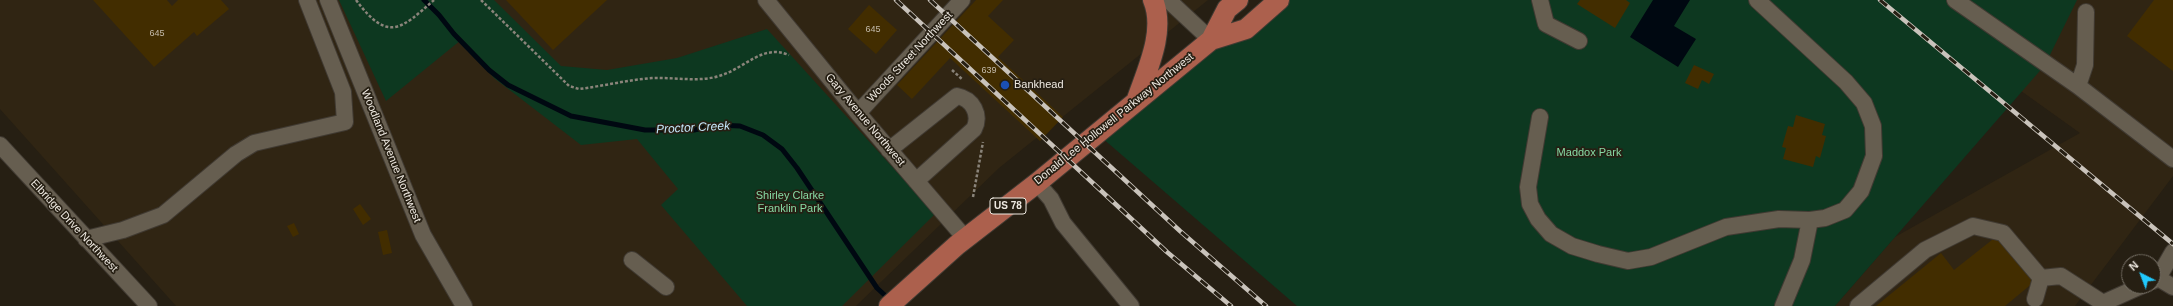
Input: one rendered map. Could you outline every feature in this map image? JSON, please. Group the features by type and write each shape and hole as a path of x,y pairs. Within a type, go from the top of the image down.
{"main road":[{"path":"1137,100 1153,49 1157,25 1153,0"},
{"name":"Donald Lee Hollowell Parkway Northwest","path":"1211,40 1226,9 1238,0"},
{"name":"Donald Lee Hollowell Parkway Northwest","path":"889,306 965,238 1037,183 1211,40 1246,29 1279,0"}],"street":[{"path":"86,239 123,230 163,215 236,154 254,143 345,122 343,92 307,0"},
{"name":"Woodland Avenue Northwest","path":"328,0 423,235 464,306"},
{"name":"Gary Avenue Northwest","path":"766,0 858,113 965,238"},
{"name":"Woods Street Northwest","path":"858,113 962,0"},
{"path":"1168,0 1211,40"},
{"path":"1540,0 1546,24 1579,41"},
{"path":"1540,117 1528,187 1530,204 1538,219 1551,234 1572,246 1628,261 1651,257 1726,227 1779,219 1810,220 1825,218 1846,210 1861,191 1874,156 1873,126 1864,103 1846,82 1757,0"},
{"path":"1955,0 2078,86 2173,159"},
{"path":"2078,86 2085,65 2086,12"},
{"path":"889,150 957,96 964,97 973,106 977,114 977,122 974,129 916,181"},
{"name":"Elbridge Drive Northwest","path":"0,145 149,306"},
{"path":"1037,183 1050,199 1063,223 1131,306"},
{"path":"1783,306 1802,260 1810,220"},
{"path":"1858,306 1925,250 1973,226 2003,233 2041,278"},
{"path":"2161,272 2173,252"},
{"path":"632,260 666,287"},
{"path":"2041,278 2060,276 2103,303 2123,294"},
{"path":"2035,300 2041,278"},
{"path":"2161,282 2173,287"}],"path":[{"path":"356,0 375,20 387,27 399,27 409,21 434,0"},
{"path":"481,0 569,86 579,89 652,78 706,79 734,70 763,53 772,51 795,57"}],"shaded area":[{"path":"0,0 1208,0 999,168 856,306 176,306 0,109"},
{"path":"1653,0 1690,0 1674,26 1696,39 1678,67 1630,37"},
{"path":"2042,0 2173,0 2173,176 2075,306 1835,306 1895,237 2080,133 2003,78"}],"green space":[{"name":"Shirley Clarke Franklin Park","path":"339,0 494,0 561,66 607,70 677,58 767,29 935,214 842,306 747,306 661,205 678,189 637,139 581,145 494,78 461,40 386,101"},
{"name":"Maddox Park","path":"1266,0 2077,0 2045,65 1835,306 1297,306 1101,137"}],"building":[{"path":"93,0 167,0 172,6 178,0 221,0 229,9 197,36 194,32 154,67"},
{"path":"506,0 607,0 553,50"},
{"path":"976,0 1003,0 988,16 1014,40 998,57 1063,117 1040,141 950,58 912,99 897,85"},
{"path":"1580,0 1626,0 1630,3 1615,28 1577,4"},
{"path":"2154,0 2173,0 2173,71 2127,36"},
{"path":"869,5 897,30 876,54 848,29"},
{"path":"1694,65 1714,74 1709,84 1702,80 1698,89 1685,83"},
{"path":"1796,115 1825,124 1822,135 1826,136 1820,158 1816,156 1813,167 1783,159 1786,148 1782,147 1788,126 1793,127"},
{"path":"360,204 371,219 363,225 353,209"},
{"path":"294,223 299,234 293,237 287,226"},
{"path":"387,230 392,253 383,255 378,232"},
{"path":"1997,236 2034,282 2005,306 1876,306 1941,253 1954,270"}],"waterway":[{"name":"Proctor Creek","path":"424,0 489,70 508,85 571,116 645,130 694,130 717,125 740,126 763,135 782,149 797,168 877,288 890,300"}],"railway":[{"path":"896,0 1167,252 1231,306"},
{"path":"930,0 1180,231 1266,306"},
{"path":"1880,0 2173,244"}],"place":[{"name":"Bankhead","path":"1005,85"}]}
